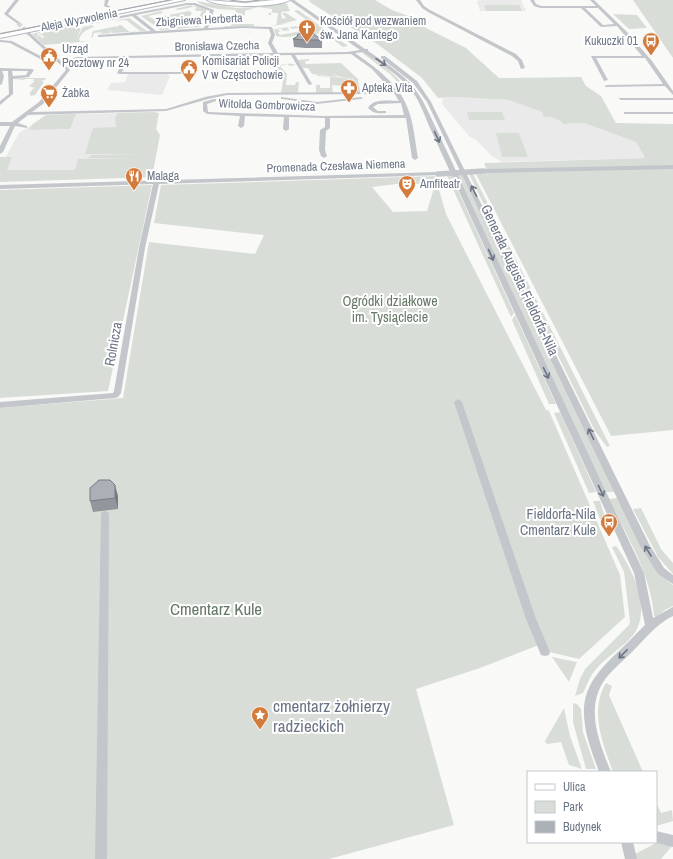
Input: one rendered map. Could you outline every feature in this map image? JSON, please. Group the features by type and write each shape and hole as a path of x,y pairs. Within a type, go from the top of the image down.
{"main road":[{"name":"Aleja Wyzwolenia","path":"0,30 154,0"},
{"name":"Aleja Wyzwolenia","path":"0,36 182,0"},
{"path":"210,0 228,4 245,5 287,0"},
{"path":"110,8 117,13"}],"street":[{"path":"16,0 6,14 18,23"},
{"name":"Aleja Wyzwolenia","path":"107,0 104,5 110,8"},
{"name":"Generała Augusta Fieldorfa-Nila","path":"291,0 366,48 407,83 408,103 433,128 639,574 650,626"},
{"path":"300,0 348,32"},
{"path":"418,0 423,7 429,11 514,55 520,61 523,68"},
{"path":"532,0 535,6 540,7 599,7"},
{"path":"592,0 618,25 673,94"},
{"path":"80,20 84,23 90,23 194,4 212,10 206,29"},
{"path":"582,7 602,26 618,25"},
{"path":"133,15 156,33"},
{"name":"Zbigniewa Herberta","path":"99,36 243,27 271,28 273,35 270,43 276,54"},
{"path":"0,152 13,124 42,103 68,70 28,34"},
{"path":"0,42 11,42 46,60"},
{"name":"Bronisława Czecha","path":"64,62 77,58 351,52 366,48 374,50"},
{"name":"Generała Augusta Fieldorfa-Nila","path":"374,50 415,82 429,102 645,546 662,571 673,580"},
{"path":"351,52 376,71 396,93 408,103"},
{"path":"292,54 310,84"},
{"path":"606,80 593,56 645,57"},
{"path":"127,58 119,73 179,73"},
{"path":"11,88 0,85 2,76 0,70 32,70 27,76 12,78"},
{"path":"0,104 11,94 12,78 10,70"},
{"path":"607,86 666,85"},
{"path":"27,114 161,111 227,94 396,93"},
{"name":"Witolda Gombrowicza","path":"396,93 317,103 284,98 219,99 205,103 205,111 207,113 244,115 328,117 406,116"},
{"path":"621,99 673,99"},
{"path":"378,103 408,103 401,112 380,112 374,111 370,108 378,103"},
{"path":"408,103 406,116 408,117 415,158"},
{"path":"626,113 673,113"},
{"path":"241,126 244,115"},
{"path":"286,129 287,116"},
{"path":"324,156 322,150 323,130 327,128 328,117"},
{"path":"0,124 13,124 25,127"},
{"name":"Promenada Czesława Niemena","path":"0,187 438,174 484,171 673,167"},
{"name":"Rolnicza","path":"0,405 115,395 118,391 141,255 156,182"},
{"path":"458,402 530,619 545,652"},
{"path":"101,859 105,514"},
{"path":"605,771 592,736 588,716 591,698 599,679 656,619 673,611"},
{"path":"657,837 673,841"},
{"path":"627,843 631,859"}],"shaded area":[{"path":"521,0 526,11 480,11 477,1"},
{"path":"128,74 166,74 170,76 162,95 107,90 111,83 125,82"},
{"path":"454,97 508,100 542,112 545,117 562,121 563,124 584,123 636,142 645,158 502,162 492,156 475,139 469,136 442,104 443,98"},
{"path":"154,112 157,132 153,172 0,177 0,167 19,133 47,115"}],"green space":[{"path":"309,0 375,0 392,10 411,17 426,28 466,48 499,78 581,77 586,86 601,96 616,123 673,124 673,430 611,436 476,174 488,173 484,163 645,158 636,142 584,123 563,124 561,121 550,117 544,117 542,112 508,100 454,97 438,98 422,78 376,43 311,3"},
{"path":"633,0 673,0 673,58"},
{"path":"197,1 236,8 284,3 287,4 290,11 281,12 282,19 286,18 282,13 286,13 297,20 281,24 291,23 276,25 278,13 271,13 271,15 268,15 269,13 275,12 272,12 272,9 258,7 245,11 245,15 241,16 238,24 254,24 254,26 225,27 224,26 231,26 236,10 205,6"},
{"path":"191,5 193,7 179,10 175,9"},
{"path":"192,5 207,9 200,27 161,30 141,16 161,11 163,13 148,16 161,25 158,26 163,29 173,26 158,17 189,11 192,13 184,26 194,27 202,11 196,11 193,7 195,9 197,8"},
{"path":"484,5 519,5 522,11 486,11"},
{"path":"298,10 348,46 343,47 324,33 287,37 276,36 274,29 290,27 287,28 290,30 283,31 282,29 277,29 281,31 278,32 280,35 307,30 306,28 315,26 310,22 300,22 307,20 294,11"},
{"path":"613,14 637,15 647,28 629,29"},
{"path":"129,18 147,31 137,32 140,31 126,20 113,21"},
{"path":"82,23 78,27 81,29 76,40 83,27 92,25 94,27 85,31 79,39 80,41 91,41 44,45 32,34 40,32 43,37 39,33 37,34 39,39 38,34 44,38 41,32 43,31"},
{"path":"119,25 130,32 112,33 110,31 109,32 111,33 94,33 93,37 91,38 93,31 118,26 117,28"},
{"path":"296,26 299,28 292,29 290,27"},
{"path":"361,52 366,53 391,72 410,91 406,91 390,74"},
{"path":"309,59 309,61 305,61 306,64 341,63 358,79 360,91 368,91 368,88 372,87 372,93 354,93 353,79 340,77 332,73 338,77 312,74 308,68 303,68 298,60"},
{"path":"288,64 294,64 296,65 289,66"},
{"path":"288,64 280,66 287,74 286,85 295,85 296,82 299,82 298,93 281,93 284,74 274,67"},
{"path":"317,75 352,79 353,87 332,85 333,93 316,93 316,85 320,85 320,88 330,88 330,77"},
{"path":"24,78 46,79 41,81 44,82 35,95 30,96 31,94 29,94 35,88 29,86 35,81 33,81 34,79 14,79"},
{"path":"467,112 502,112 505,120 469,120"},
{"path":"118,113 159,113 156,129 160,135 153,172 156,177 0,182 0,157 12,157 7,170 75,170 78,159 133,158 88,158 91,155 147,154 85,154 93,128 116,127 115,118"},
{"path":"76,114 70,129 62,129 63,126 61,129 29,130 33,124 46,115"},
{"path":"496,133 519,133 528,157 502,157"},
{"path":"469,174 473,174 610,446 607,447 595,431"},
{"path":"451,175 514,313 511,317 447,176"},
{"path":"458,175 462,175 615,492 606,492"},
{"name":"Cmentarz Kule","path":"435,176 446,214 546,410 549,411 620,575 625,617 579,659 549,652 544,643 480,668 416,689 454,825 329,859 0,859 0,408 123,398 149,242 255,254 264,235 154,223 161,185","holes":["404,183 435,185 427,211 393,212 372,187"]},
{"path":"152,185 108,391 0,398 0,190"},
{"path":"515,315 556,404 549,404 512,320"},
{"path":"560,412 596,492 589,493 554,413"},
{"path":"618,498 640,545 654,567 673,585 673,606 656,617 654,616 652,601 643,571 609,499"},
{"path":"593,501 600,501 607,524 602,524"},
{"path":"641,508 661,549 673,563 673,574 658,557 633,509"},
{"path":"616,546 628,565 638,588 641,613 639,624 630,639 596,669 583,693 575,696 580,679 585,669 629,625 630,622 624,572 612,547"},
{"path":"552,657 577,662 569,682"},
{"path":"606,683 612,686 609,695 643,771 613,771 599,728 598,716 601,694"},
{"path":"573,703 577,704 581,709 583,732 596,769 586,769 573,722"},
{"path":"564,708 570,736 582,769 569,765 561,742 547,744 545,741"},
{"path":"657,804 661,813 672,810 673,821 657,826"},
{"path":"657,843 673,845 661,859 637,859 635,854"}],"building":[{"path":"306,30 310,31 322,40 293,39"},
{"path":"99,480 110,480 115,485 115,498 90,501 90,488"}],"tunnel":[{"path":"18,23 29,34"}],"tram line":[{"path":"0,34 170,0"},
{"path":"230,0 245,2 260,0"}],"place":[{"name":"Kościół pod wezwaniem św. Jana Kantego","path":"307,43"},
{"name":"Kukuczki 01","path":"651,56"},
{"name":"Urząd Pocztowy nr 24","path":"49,71"},
{"name":"Komisariat Policji V w Częstochowie","path":"189,83"},
{"name":"Apteka Vita","path":"349,103"},
{"name":"Żabka","path":"49,108"},
{"name":"Malaga","path":"134,191"},
{"name":"Amfiteatr","path":"407,199"},
{"name":"Fieldorfa-Nila Cmentarz Kule","path":"609,537"},
{"name":"cmentarz żołnierzy radzieckich","path":"260,730"}],"park label":[{"name":"Ogródki działkowe im. Tysiąclecie","path":"390,310"}]}
